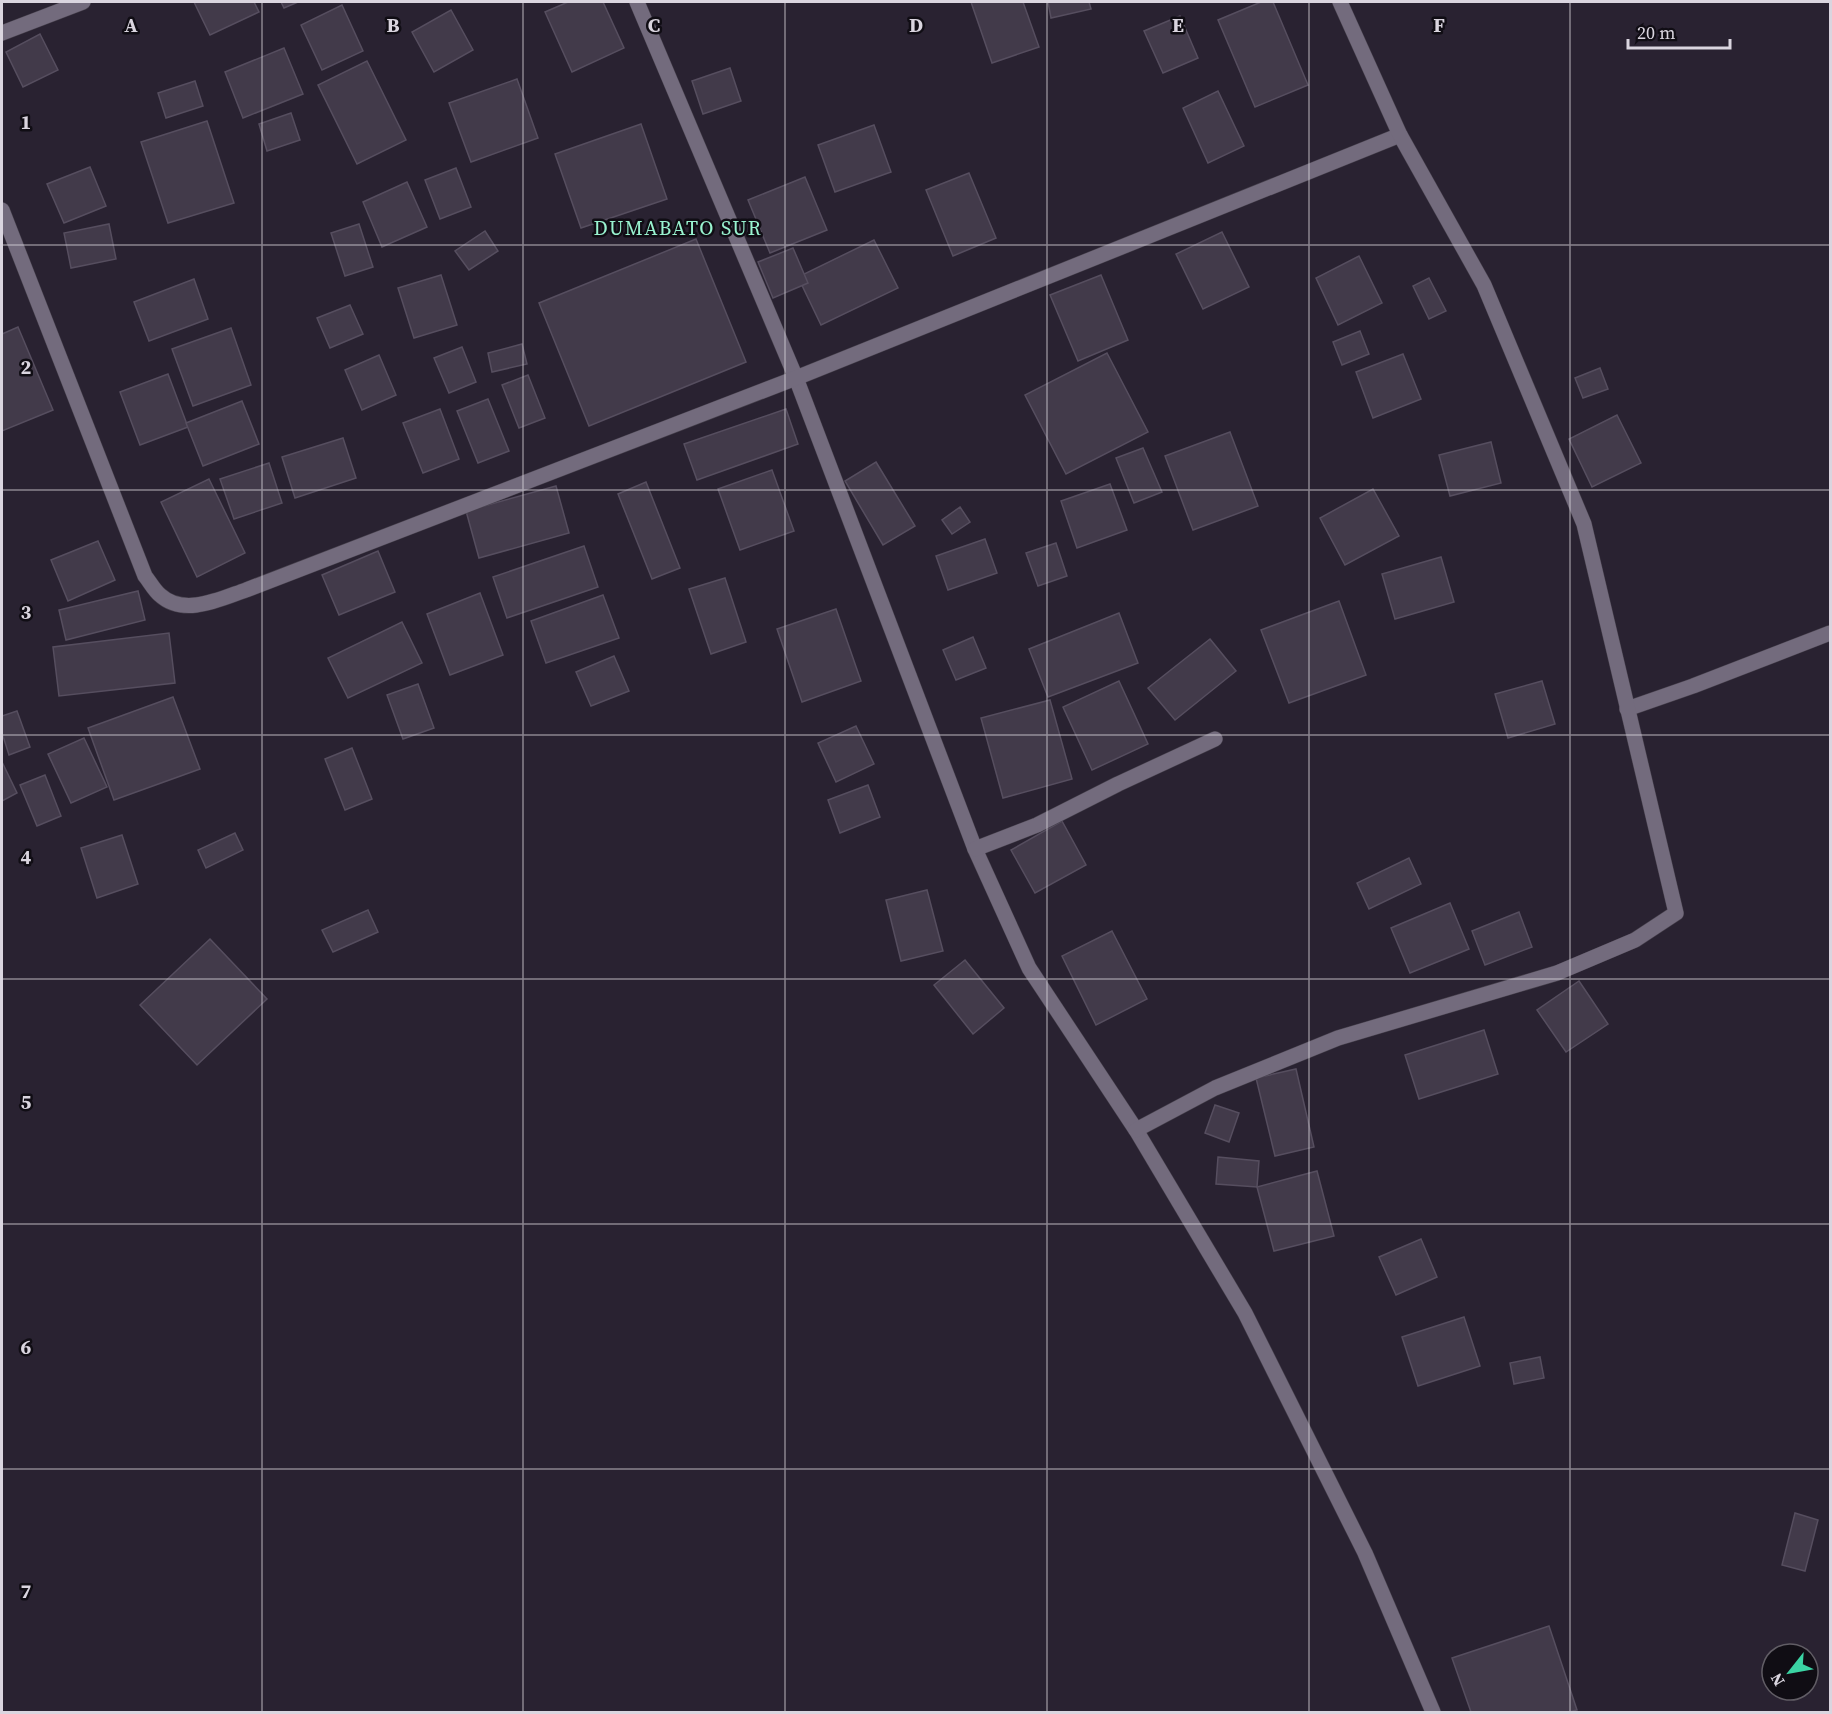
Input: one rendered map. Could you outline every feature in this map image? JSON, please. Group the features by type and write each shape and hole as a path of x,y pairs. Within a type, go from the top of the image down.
{"street":[{"path":"2,33 83,2"},
{"path":"637,2 796,378 975,849 1029,968 1136,1130 1245,1313 1365,1553 1433,1713"},
{"path":"1136,1130 1215,1088 1338,1038 1557,973 1635,940 1676,913 1584,524 1484,285 1400,135 1340,2"},
{"path":"2,210 145,576 161,596 180,605 202,605 796,378 1400,135"},
{"path":"1627,709 1694,686 1830,633"},
{"path":"975,849 1037,825 1215,739"}],"building":[{"path":"194,2 254,2 259,12 210,35"},
{"path":"281,2 298,2 284,8"},
{"path":"568,2 603,2 624,48 572,72 545,12"},
{"path":"971,2 1023,2 1039,47 992,63"},
{"path":"1048,2 1089,2 1091,9 1051,18"},
{"path":"1261,2 1273,2 1308,85 1255,107 1218,20"},
{"path":"342,5 363,51 322,70 301,25"},
{"path":"451,10 473,50 434,72 412,32"},
{"path":"1180,16 1198,58 1163,73 1144,31"},
{"path":"40,34 58,70 23,87 6,52"},
{"path":"284,48 303,94 243,118 225,72"},
{"path":"367,61 406,140 357,164 318,85"},
{"path":"730,68 741,101 703,114 692,81"},
{"path":"517,79 538,138 471,162 449,103"},
{"path":"195,81 203,106 166,118 158,93"},
{"path":"1218,91 1244,146 1208,163 1183,108"},
{"path":"291,113 300,140 267,151 259,124"},
{"path":"207,121 234,203 168,223 141,142"},
{"path":"641,124 667,199 581,228 555,154"},
{"path":"874,125 891,172 835,192 818,145"},
{"path":"90,167 106,206 64,223 47,184"},
{"path":"456,168 471,207 440,219 425,180"},
{"path":"969,173 996,238 953,256 926,190"},
{"path":"805,177 827,230 770,253 748,200"},
{"path":"407,182 427,227 382,247 363,202"},
{"path":"109,224 116,259 71,268 64,233"},
{"path":"359,224 373,267 345,276 331,233"},
{"path":"485,231 498,251 469,270 455,251"},
{"path":"1222,232 1249,287 1203,309 1176,254"},
{"path":"696,239 746,362 589,426 539,303"},
{"path":"874,240 898,288 821,325 798,277"},
{"path":"793,248 808,283 773,298 758,262"},
{"path":"1359,256 1382,303 1338,325 1316,278"},
{"path":"441,275 457,325 414,338 398,288"},
{"path":"1101,275 1128,340 1078,361 1050,295"},
{"path":"1429,278 1446,311 1429,319 1413,286"},
{"path":"194,279 208,319 149,341 134,302"},
{"path":"350,305 363,334 330,348 317,318"},
{"path":"18,327 53,410 2,431 2,334"},
{"path":"231,328 251,385 193,406 172,349"},
{"path":"1360,331 1369,354 1342,365 1333,342"},
{"path":"522,344 527,364 492,372 488,353"},
{"path":"462,347 476,382 449,393 434,358"},
{"path":"1107,353 1148,432 1066,474 1025,395"},
{"path":"1403,354 1421,399 1373,418 1356,372"},
{"path":"379,355 396,395 362,410 345,370"},
{"path":"1600,368 1608,389 1583,398 1575,378"},
{"path":"168,374 188,427 140,445 120,392"},
{"path":"528,375 545,418 519,428 502,385"},
{"path":"488,399 509,451 478,463 457,411"},
{"path":"242,401 259,444 203,466 186,423"},
{"path":"440,409 459,459 423,473 403,423"},
{"path":"786,409 798,444 697,480 684,444"},
{"path":"1617,415 1641,463 1592,487 1569,439"},
{"path":"1230,432 1258,506 1193,530 1165,456"},
{"path":"343,438 356,478 295,498 282,457"},
{"path":"1491,442 1501,483 1450,496 1439,455"},
{"path":"1143,448 1162,492 1134,503 1116,458"},
{"path":"876,462 915,526 883,545 845,481"},
{"path":"269,463 282,503 234,519 220,479"},
{"path":"772,470 794,531 740,550 718,489"},
{"path":"209,479 245,553 197,577 161,502"},
{"path":"646,482 680,568 652,579 618,494"},
{"path":"1110,484 1127,530 1077,548 1061,501"},
{"path":"556,486 569,533 479,558 466,511"},
{"path":"1373,489 1399,536 1345,565 1320,518"},
{"path":"960,507 970,522 952,534 942,520"},
{"path":"985,539 997,573 948,590 936,556"},
{"path":"98,541 115,580 68,601 51,560"},
{"path":"1056,543 1067,576 1038,586 1026,553"},
{"path":"584,546 598,587 507,618 493,577"},
{"path":"378,551 395,592 339,615 322,575"},
{"path":"1441,557 1454,602 1395,619 1382,574"},
{"path":"725,578 746,642 711,654 689,589"},
{"path":"138,591 145,620 66,640 59,610"},
{"path":"480,593 503,655 450,675 427,614"},
{"path":"603,595 619,638 546,663 531,621"},
{"path":"1339,601 1366,675 1289,703 1261,630"},
{"path":"836,609 861,681 802,702 777,629"},
{"path":"1119,613 1138,663 1048,697 1029,649"},
{"path":"402,622 422,663 348,698 328,658"},
{"path":"169,633 175,683 59,696 53,647"},
{"path":"973,637 986,668 956,680 943,650"},
{"path":"1210,639 1236,671 1175,720 1148,688"},
{"path":"614,656 629,691 591,706 576,672"},
{"path":"1119,681 1148,744 1092,770 1063,707"},
{"path":"1542,681 1555,724 1508,738 1495,694"},
{"path":"418,684 434,728 403,739 387,695"},
{"path":"173,697 200,769 114,800 88,728"},
{"path":"1050,700 1072,779 1003,798 981,718"},
{"path":"17,711 30,747 9,755 2,733 2,716"},
{"path":"856,726 874,764 836,782 818,743"},
{"path":"84,738 107,787 71,803 48,754"},
{"path":"352,748 372,799 345,810 325,759"},
{"path":"2,762 17,793 2,801"},
{"path":"45,775 61,816 37,826 20,785"},
{"path":"868,785 880,817 840,833 828,800"},
{"path":"1062,821 1086,865 1035,893 1011,850"},
{"path":"235,833 243,850 206,868 198,850"},
{"path":"122,835 138,884 97,898 81,848"},
{"path":"1409,858 1421,884 1369,909 1357,883"},
{"path":"927,890 943,951 901,961 886,900"},
{"path":"1450,903 1469,949 1410,973 1391,928"},
{"path":"368,910 378,932 333,952 322,930"},
{"path":"1519,912 1532,947 1485,965 1472,931"},
{"path":"1112,931 1147,999 1096,1025 1062,956"},
{"path":"210,939 267,999 197,1065 140,1005"},
{"path":"965,960 1004,1008 973,1034 934,985"},
{"path":"1579,981 1608,1024 1566,1052 1537,1010"},
{"path":"1484,1030 1498,1074 1419,1099 1405,1055"},
{"path":"1296,1069 1314,1147 1275,1156 1256,1078"},
{"path":"1215,1105 1239,1113 1229,1142 1205,1133"},
{"path":"1218,1157 1259,1161 1257,1187 1216,1184"},
{"path":"1317,1171 1334,1236 1274,1251 1257,1187"},
{"path":"1421,1239 1437,1277 1396,1295 1379,1257"},
{"path":"1464,1317 1480,1366 1418,1386 1402,1337"},
{"path":"1540,1357 1544,1378 1514,1384 1510,1363"},
{"path":"1795,1513 1818,1520 1805,1571 1782,1565"},
{"path":"1549,1626 1577,1710 1568,1712 1471,1712 1452,1658"}],"district":[{"name":"DUMABATO SUR","path":"678,228"}]}
